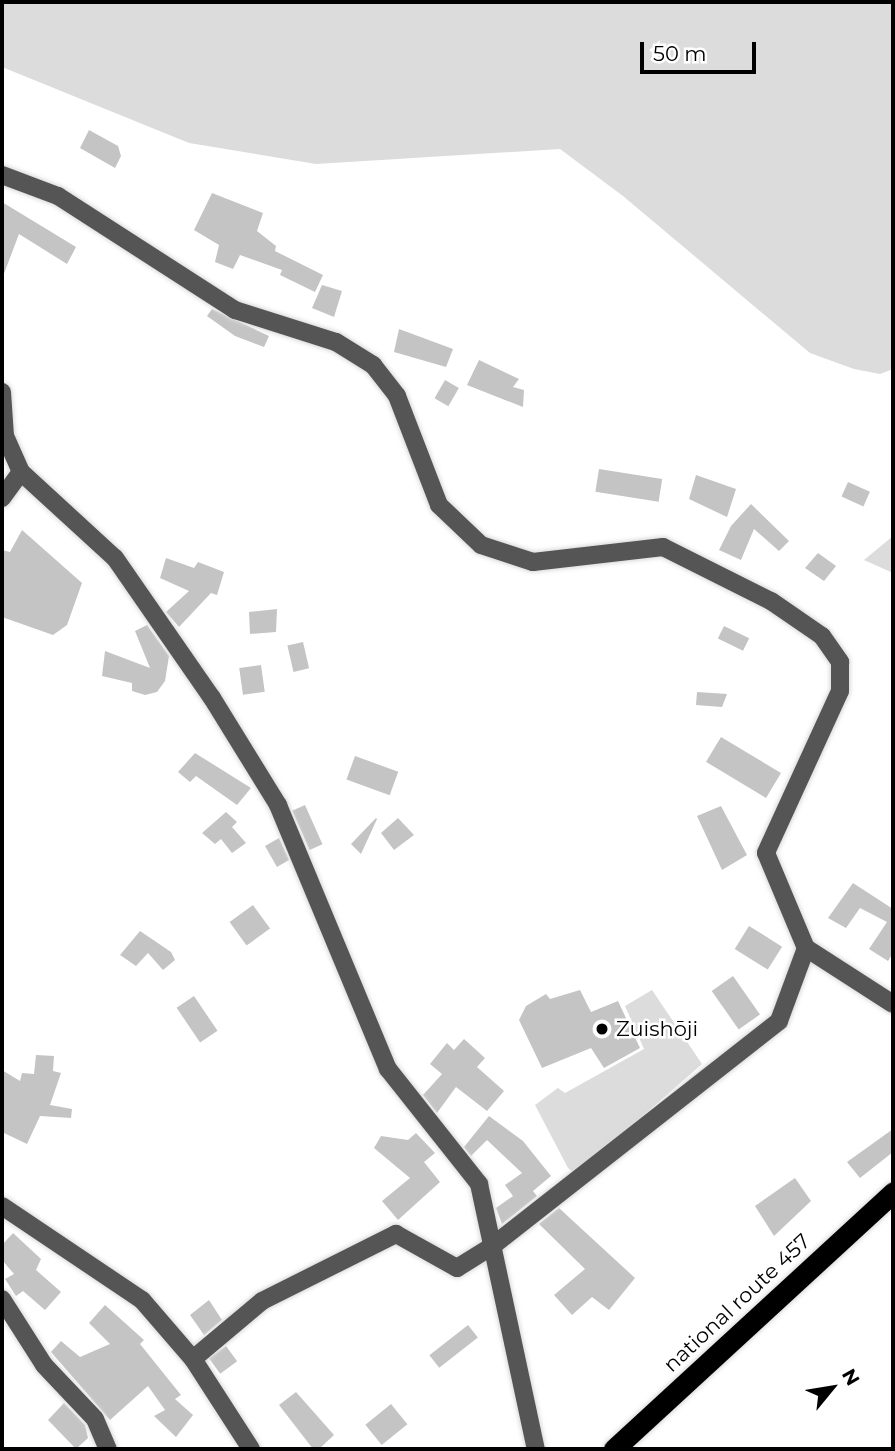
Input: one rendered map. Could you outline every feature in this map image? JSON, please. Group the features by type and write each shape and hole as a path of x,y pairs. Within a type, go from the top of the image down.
{"highway":[{"name":"national route 457","path":"614,1449 893,1192"}],"street":[{"path":"2,175 58,196 236,310 336,342 373,365 397,396 439,505 481,545 533,562 663,547 771,601 822,636 840,662 840,691 766,853 806,948 893,1004"},
{"path":"2,392 5,436 21,472 115,558 212,698 278,805 388,1069 479,1184 536,1449"},
{"path":"2,498 21,472"},
{"path":"192,1359 262,1301 396,1234 457,1268 491,1247 779,1021 806,948"},
{"path":"2,1206 142,1300 192,1359 251,1449"},
{"path":"2,1299 44,1365 95,1419 108,1449"}],"shaded area":[{"path":"2,2 893,2 893,369 880,374 854,369 810,353 623,196 560,149 316,164 189,143 2,67"},
{"path":"893,536 893,573 864,560"},
{"path":"652,990 702,1064 576,1174 568,1168 535,1105 558,1088 565,1093 644,1049 625,1006"}],"building":[{"path":"89,130 118,146 121,156 115,168 80,148"},
{"path":"212,193 263,213 257,231 276,246 275,251 323,275 315,292 280,275 282,270 240,255 233,269 215,262 219,245 194,230"},
{"path":"2,202 76,247 67,264 19,234 2,279"},
{"path":"322,285 342,291 334,317 312,308"},
{"path":"212,309 269,336 264,347 235,336 207,316"},
{"path":"399,329 453,349 446,367 394,352"},
{"path":"479,360 519,379 513,387 524,390 523,407 467,385"},
{"path":"445,380 459,388 448,406 434,398"},
{"path":"599,469 662,479 659,502 595,492"},
{"path":"696,475 736,489 727,517 689,499"},
{"path":"848,482 870,492 863,506 841,497"},
{"path":"751,504 789,541 779,551 754,529 741,560 719,550 731,526"},
{"path":"22,530 82,583 67,625 53,635 2,617 2,550 10,552"},
{"path":"818,553 836,566 824,581 805,568"},
{"path":"166,558 194,568 198,562 224,572 217,595 211,593 179,627 166,612 189,591 160,578"},
{"path":"277,609 276,632 250,634 249,612"},
{"path":"147,625 169,656 165,681 157,692 145,695 132,691 132,683 102,676 105,651 150,668 135,631"},
{"path":"724,626 749,638 743,651 718,639"},
{"path":"303,642 309,668 293,672 287,646"},
{"path":"261,665 265,692 243,695 239,668"},
{"path":"697,692 727,694 722,707 696,705"},
{"path":"721,737 781,773 766,798 706,762"},
{"path":"195,753 251,788 237,805 196,776 190,782 178,772"},
{"path":"355,756 398,772 390,795 346,779"},
{"path":"305,805 322,844 310,850 292,811"},
{"path":"721,806 747,855 722,870 697,816"},
{"path":"226,812 237,822 232,827 246,843 232,853 221,839 215,844 202,833"},
{"path":"398,818 414,835 394,850 381,833"},
{"path":"377,819 361,854 351,844"},
{"path":"279,838 289,860 277,867 265,846"},
{"path":"853,883 893,909 893,953 888,961 869,949 887,922 860,908 846,928 828,918"},
{"path":"253,905 270,928 247,946 230,922"},
{"path":"749,926 782,947 768,970 735,949"},
{"path":"140,931 171,952 175,960 163,970 148,953 136,966 120,955"},
{"path":"733,976 760,1015 739,1029 712,991"},
{"path":"580,990 591,1012 618,1001 640,1048 604,1068 591,1048 542,1068 519,1020 526,1006 546,994 550,999"},
{"path":"194,996 217,1031 200,1043 177,1008"},
{"path":"464,1039 485,1058 477,1067 504,1091 487,1111 456,1087 437,1113 423,1095 442,1074 430,1064 447,1043 454,1050"},
{"path":"36,1055 54,1056 53,1071 61,1073 50,1105 72,1109 71,1118 40,1116 27,1144 2,1132 2,1070 20,1081 22,1073 34,1074"},
{"path":"489,1116 523,1141 551,1176 533,1191 537,1196 502,1224 496,1208 513,1196 505,1185 522,1173 487,1140 471,1156 464,1147"},
{"path":"893,1129 893,1152 860,1178 847,1162"},
{"path":"416,1133 435,1153 424,1162 440,1182 398,1220 382,1201 410,1178 374,1148 381,1136 408,1140"},
{"path":"795,1178 811,1201 774,1236 755,1206"},
{"path":"559,1208 635,1278 609,1310 592,1297 572,1315 554,1295 585,1269 539,1224"},
{"path":"13,1233 41,1259 36,1270 61,1292 45,1310 23,1291 16,1296 5,1279 14,1274 2,1260 2,1245"},
{"path":"209,1300 222,1320 204,1335 190,1315"},
{"path":"105,1305 144,1340 140,1344 181,1395 175,1399 193,1415 176,1437 154,1416 165,1410 148,1386 110,1420 51,1352 61,1341 80,1357 110,1344 89,1323"},
{"path":"468,1325 478,1338 439,1368 429,1355"},
{"path":"226,1346 237,1361 220,1374 209,1358"},
{"path":"296,1392 334,1435 319,1449 313,1449 279,1405"},
{"path":"64,1403 85,1425 88,1438 76,1449 48,1420"},
{"path":"391,1404 407,1424 382,1445 365,1425"}],"place":[{"name":"Zuishōji","path":"602,1029"}]}
